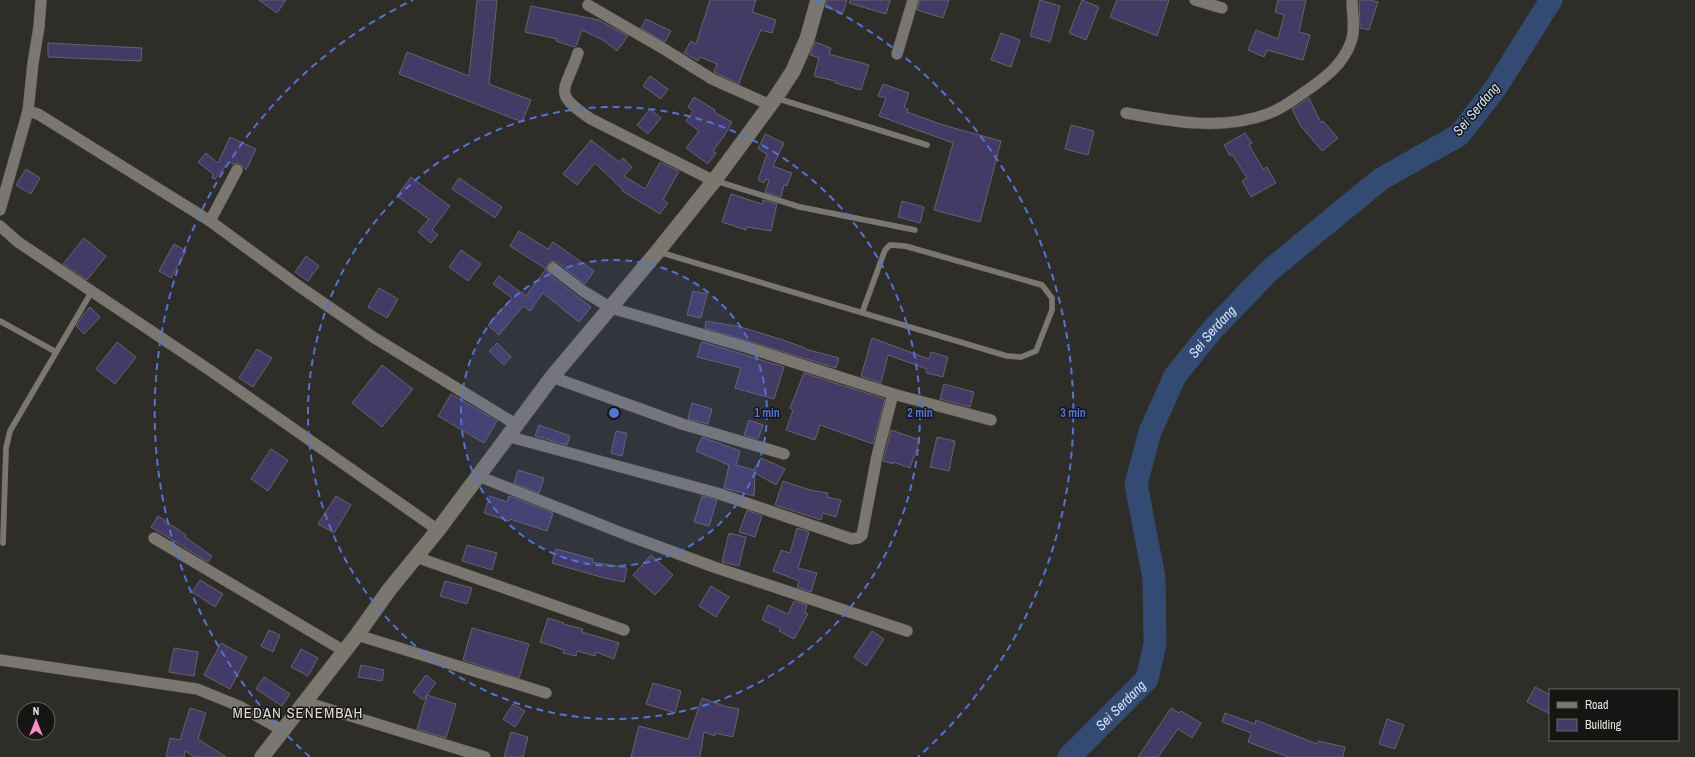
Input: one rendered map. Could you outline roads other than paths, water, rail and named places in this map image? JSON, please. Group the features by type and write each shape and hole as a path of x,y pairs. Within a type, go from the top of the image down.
{"main road":[{"path":"262,757 284,731 357,635 389,590 438,530 552,377 658,251 714,181 773,101 793,71 807,39 818,0"}],"street":[{"path":"0,210 28,111 41,0"},
{"path":"897,54 913,0"},
{"path":"1195,0 1222,8"},
{"path":"1126,113 1192,123 1229,123 1247,120 1271,113 1286,105 1329,75 1339,65 1351,42 1353,33 1352,0"},
{"path":"588,5 712,79 773,101"},
{"path":"578,54 574,66 566,80 565,89 565,96 574,108 609,129 714,181"},
{"path":"28,111 38,114 210,221 300,287 512,430 717,493 852,539 858,538 862,535 877,456 893,394"},
{"path":"210,221 237,170"},
{"path":"0,226 18,242 211,371 438,530"},
{"path":"553,268 583,291 611,308 746,347 893,394 991,420"},
{"path":"552,377 682,424 784,454"},
{"path":"478,476 627,535 707,564 907,631"},
{"path":"154,538 344,651"},
{"path":"416,557 624,630"},
{"path":"357,635 546,693"},
{"path":"0,660 197,689 239,706 284,731"},
{"path":"306,702 485,757"}],"lane":[{"path":"773,101 927,145"},
{"path":"714,181 800,207 914,230"},
{"path":"658,251 862,313 1007,356 1021,357 1036,352 1052,310 1052,298 1042,286 905,246 890,246 885,250 862,313"},
{"path":"3,543 6,448 10,431 92,291"},
{"path":"0,321 56,352"}],"waterway":[{"name":"Sei Serdang","path":"1069,757 1147,679 1155,644 1154,578 1136,484 1150,432 1175,376 1212,330 1270,270 1381,179 1459,135 1495,89 1551,0"}],"district":[{"name":"MEDAN SENEMBAH","path":"298,712"}]}
